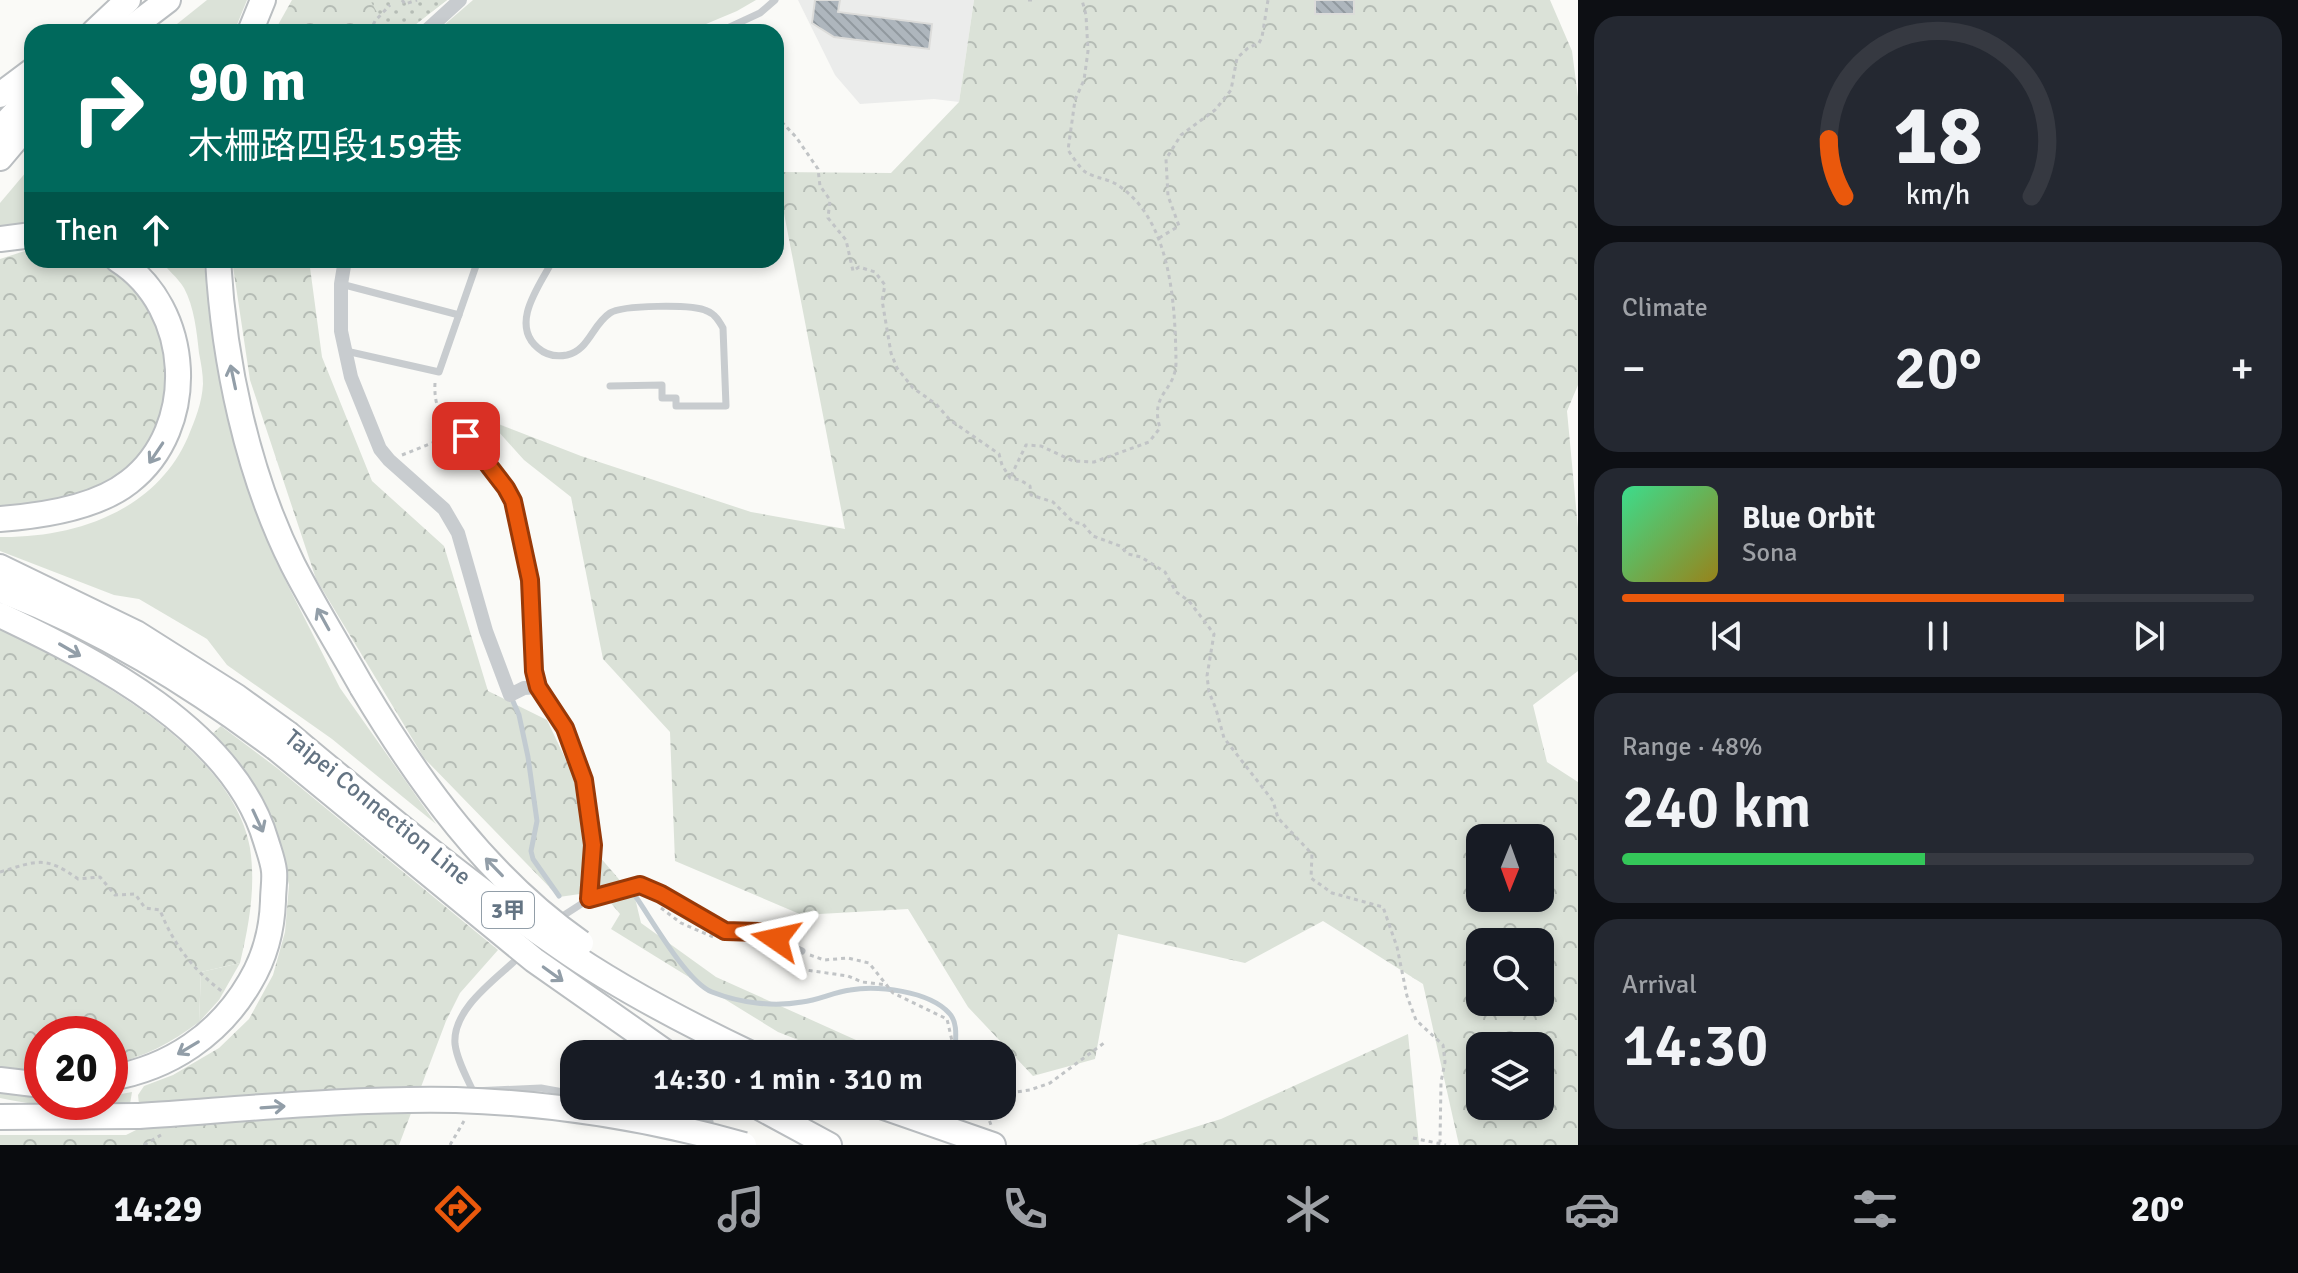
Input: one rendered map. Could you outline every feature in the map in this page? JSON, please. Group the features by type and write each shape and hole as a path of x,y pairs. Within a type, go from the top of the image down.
{"highway":[{"path":"136,24 168,0"},
{"path":"253,24 263,0"},
{"path":"96,24 122,4"},
{"path":"102,24 122,4"},
{"path":"0,95 24,77"},
{"path":"0,129 24,104"},
{"path":"0,158 24,130"},
{"path":"0,239 24,236"},
{"path":"0,519 49,512 91,501 125,485 146,469 165,440 178,400 179,362 170,327 154,296 129,268"},
{"path":"216,268 226,340 250,458 292,563 392,737 467,839 514,888 565,931 626,974 737,1040"},
{"name":"Taipei Connection Line","path":"0,567 136,633 237,697 281,741 534,960 648,1040"},
{"name":"Taipei Connection Line","path":"0,590 104,636 281,741 563,949 722,1040"},
{"path":"0,615 49,638 128,685 174,717 211,751 240,785 262,827 274,870 272,920 262,962 238,1003 207,1037 165,1062 128,1073"},
{"path":"0,1080 24,1083"},
{"path":"128,1116 457,1100 557,1108 626,1119 744,1145"},
{"path":"0,1110 24,1113"},
{"path":"0,1117 24,1117"},
{"path":"783,1120 829,1145"},
{"path":"921,1120 993,1145"}],"street":[{"path":"434,24 460,0"},
{"path":"344,268 341,331 344,351 374,435 389,460 444,509 458,533 500,676 510,695 524,688 538,687 565,728 584,780 593,845 589,899"}],"lane":[{"path":"736,24 760,13 775,0"},
{"path":"344,351 439,372 475,268"},
{"path":"549,268 525,316 529,338 544,352 566,355 577,351 606,315 624,309 696,308 717,318 723,328 726,406 676,406 676,398 662,398 662,385 610,386"},
{"path":"341,284 459,315"},
{"path":"458,433 466,436 513,501 530,580 534,671 538,687"},
{"path":"560,1091 541,1088 473,1091 459,1062 455,1033 473,1001 565,912 589,899 640,885 725,931 759,932 802,951"},
{"path":"646,1120 661,1123 695,1143"},
{"path":"706,1120 710,1122"}],"path":[{"path":"402,0 405,4 417,0"},
{"path":"1010,478 1026,445 1041,446 1073,461 1094,462 1149,442 1160,428 1156,415 1160,397 1177,372 1175,311 1166,261 1158,238 1139,205 1116,184 1085,172 1068,150 1075,100 1084,80 1088,51 1082,0"},
{"path":"1158,238 1179,226 1168,196 1166,159 1181,135 1215,110 1231,90 1237,58 1259,43 1262,37 1268,0"},
{"path":"374,24 390,5"},
{"path":"784,124 818,169 820,186 830,200 828,218 846,240 853,271 859,267 875,272 885,285 882,300 891,353 897,368 913,388 936,404 950,420 999,454 1010,478 1030,486 1031,495 1053,502 1073,522 1083,524 1093,536 1120,546 1128,554 1141,557 1165,572 1176,592 1189,601 1214,634 1207,676 1224,738 1273,801 1278,818 1312,854 1311,878 1332,893 1383,907 1416,1020 1443,1045 1445,1062 1441,1082 1440,1142"},
{"path":"389,460 458,433 442,419 436,403 435,384 439,372"},
{"path":"0,872 38,860 61,866 78,879 100,877 115,895 135,894 145,908 160,910 169,934 201,976 238,1003"},
{"path":"658,905 681,923 711,937 723,937"},
{"path":"747,942 767,949 792,968 887,985"},
{"path":"802,951 824,960 848,958 869,963 893,993 947,1019 951,1040"},
{"path":"1016,1092 1050,1083 1104,1043"},
{"path":"1413,1138 1446,1145"},
{"path":"144,1145 154,1140"}],"shaded area":[{"path":"798,0 974,0 959,102 934,99 860,104 835,75"}],"green space":[{"path":"207,0 247,0 237,24 177,24"},
{"path":"292,0 447,0 416,24 278,24"},
{"path":"370,0 447,0 416,24 384,24"},
{"path":"473,0 756,0 706,24 445,24"},
{"path":"974,0 1550,0 1572,51 1578,97 1578,385 1567,411 1578,528 1578,671 1533,705 1547,762 1578,782 1578,1145 1459,1145 1423,984 1323,921 1245,963 1118,934 1095,1059 1033,1076 1016,1058 1016,1040 999,1040 968,1007 908,909 802,915 675,861 670,732 603,659 571,497 524,460 488,420 581,456 751,512 845,529 784,213 784,172 891,173 959,102"},
{"path":"24,174 24,224 0,231 0,203"},
{"path":"24,251 24,268 111,269 131,285 161,327 171,366 162,417 146,447 124,470 73,495 0,508 0,259"},
{"path":"167,268 204,268 239,459 276,562 340,688 436,824 332,739 227,665 207,639 139,599 114,595 0,551 0,537 57,532 110,515 156,484 174,463 200,405 203,384 196,328 190,303 179,281"},
{"path":"233,268 310,268 322,357 372,481 444,546 488,691 547,720 574,777 593,849 635,898 641,923 716,977 856,1040 798,1040 778,1032 611,929 620,914 601,891 559,897 424,758 316,579 250,380"},
{"path":"0,629 111,690 185,745 215,777 238,811 250,848 252,877 251,906 240,963 201,972 199,1022 157,1048 128,1060 128,1016 24,1016 24,1070 0,1068"},
{"path":"221,726 277,768 498,950 460,993 446,1021 399,1145 0,1145 0,1135 126,1135 140,1128 138,1095 144,1086 173,1075 219,1048 249,1019 273,975 285,932 289,885 278,839 263,798 239,763 212,734"},
{"path":"240,963 219,1000 199,1022 201,972"},
{"path":"1408,1034 1419,1145 1137,1145 1221,1119"},
{"path":"0,1091 24,1094 24,1102 0,1098"}],"building":[{"path":"815,0 840,0 838,12 932,24 929,49 834,37 812,23"},
{"path":"1315,0 1354,0 1354,14 1315,14"}],"waterway":[{"path":"512,699 519,715 528,757 537,821 531,851 533,859 559,896"},
{"path":"636,897 681,964 712,992 745,1001 780,1004 861,989 902,991 929,999 949,1013 954,1022 956,1040"},
{"path":"960,1120 961,1125"}],"route":[{"path":"466,436 513,501 530,580 534,671 538,687 565,728 584,780 593,845 589,899 640,885 725,931 759,932 776,939"}]}
